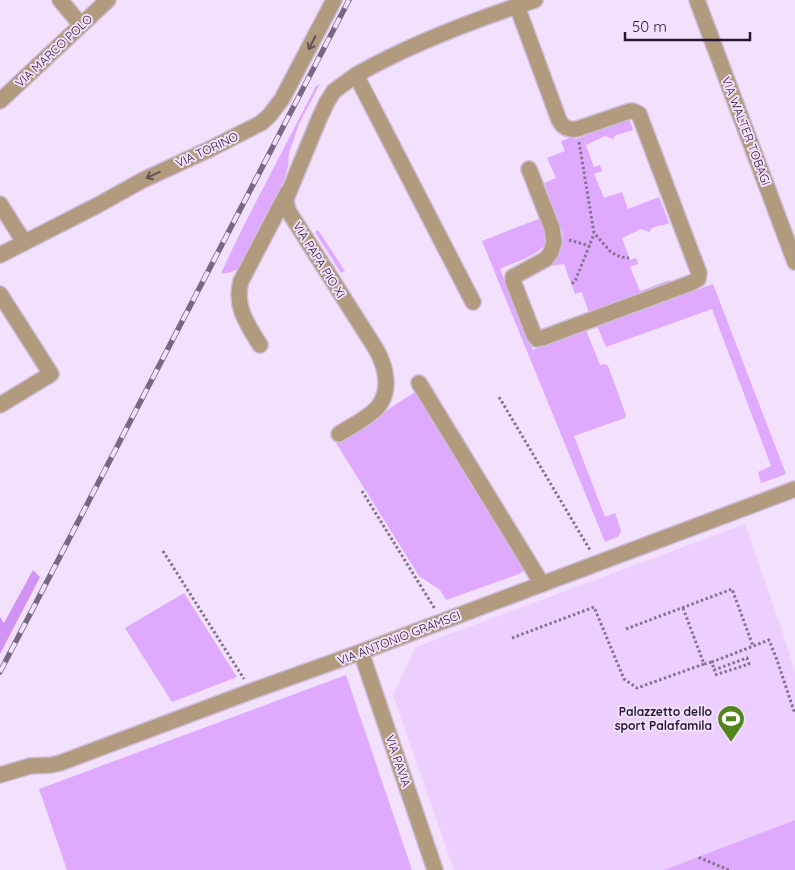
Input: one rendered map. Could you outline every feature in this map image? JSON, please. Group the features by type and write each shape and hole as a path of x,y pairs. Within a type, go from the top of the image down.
{"street":[{"path":"60,0 81,25"},
{"name":"VIA MARCO POLO","path":"0,101 108,0"},
{"name":"VIA TORINO","path":"0,255 143,180 261,123 282,99 334,0"},
{"name":"VIA PAPA PIO XI","path":"339,434 370,414 381,403 385,394 386,383 385,369 376,349 286,206 288,192 318,118 334,91 356,75 376,64 472,21 536,0"},
{"name":"VIA WALTER TOBAGI","path":"697,0 795,262"},
{"path":"517,6 559,120 564,126 568,129 578,129 633,111 639,114 699,276 698,279 537,339 512,281 513,277 517,274 546,259 552,252 554,238 529,169"},
{"path":"356,75 473,302"},
{"path":"260,345 241,311 239,289 241,281 288,192"},
{"path":"0,204 24,242"},
{"path":"0,294 51,374 0,405"},
{"path":"419,383 542,584"},
{"name":"VIA ANTONIO GRAMSCI","path":"0,775 30,766 60,763 795,489"},
{"name":"VIA PAVIA","path":"360,652 435,870"}],"path":[{"path":"572,284 576,279 594,233 578,129"},
{"path":"594,233 616,255 629,258"},
{"path":"554,238 570,240 590,246"},
{"path":"499,397 598,563"},
{"path":"362,491 442,621"},
{"path":"163,551 252,691"},
{"path":"626,629 732,589 753,646"},
{"path":"512,638 594,607 624,679 637,688 769,640 795,714"},
{"path":"683,608 704,664"},
{"path":"712,662 714,670 747,658 749,664 715,675"},
{"path":"699,857 729,870"}],"shaded area":[{"path":"320,84 299,124 289,153 288,167 284,180 241,266 232,272 221,273 316,86"},
{"path":"628,120 633,130 616,135 613,139 605,136 586,145 594,167 600,165 602,171 594,174 604,198 622,192 628,209 659,197 669,223 652,228 649,232 641,229 622,238 630,260 636,258 638,264 630,267 640,291 670,280 672,284 590,315 582,293 575,294 564,264 551,266 559,252 563,233 544,183 556,178 547,158 565,151 561,141 572,137 576,139"},
{"path":"541,218 547,237 541,249 500,269 533,350 586,330 600,365 605,364 608,366 626,415 625,418 574,436 605,517 615,513 621,530 619,536 605,542 482,241"},
{"path":"318,230 345,271 341,273 315,232"},
{"path":"713,284 786,474 761,483 758,472 771,466 712,309 606,347 597,326"},
{"path":"418,390 527,569 519,574 446,600 440,590 419,576 336,443"},
{"path":"745,524 795,672 795,820 664,870 454,870 393,695 415,648"},
{"path":"33,570 40,577 0,654 0,617 4,623"},
{"path":"184,593 237,677 172,702 125,628"},
{"path":"346,675 412,870 67,870 39,789"},
{"path":"795,820 795,870 664,870"}],"railway":[{"path":"0,672 349,0"}],"place":[{"name":"Palazzetto dello sport Palafamila","path":"731,743"}]}
